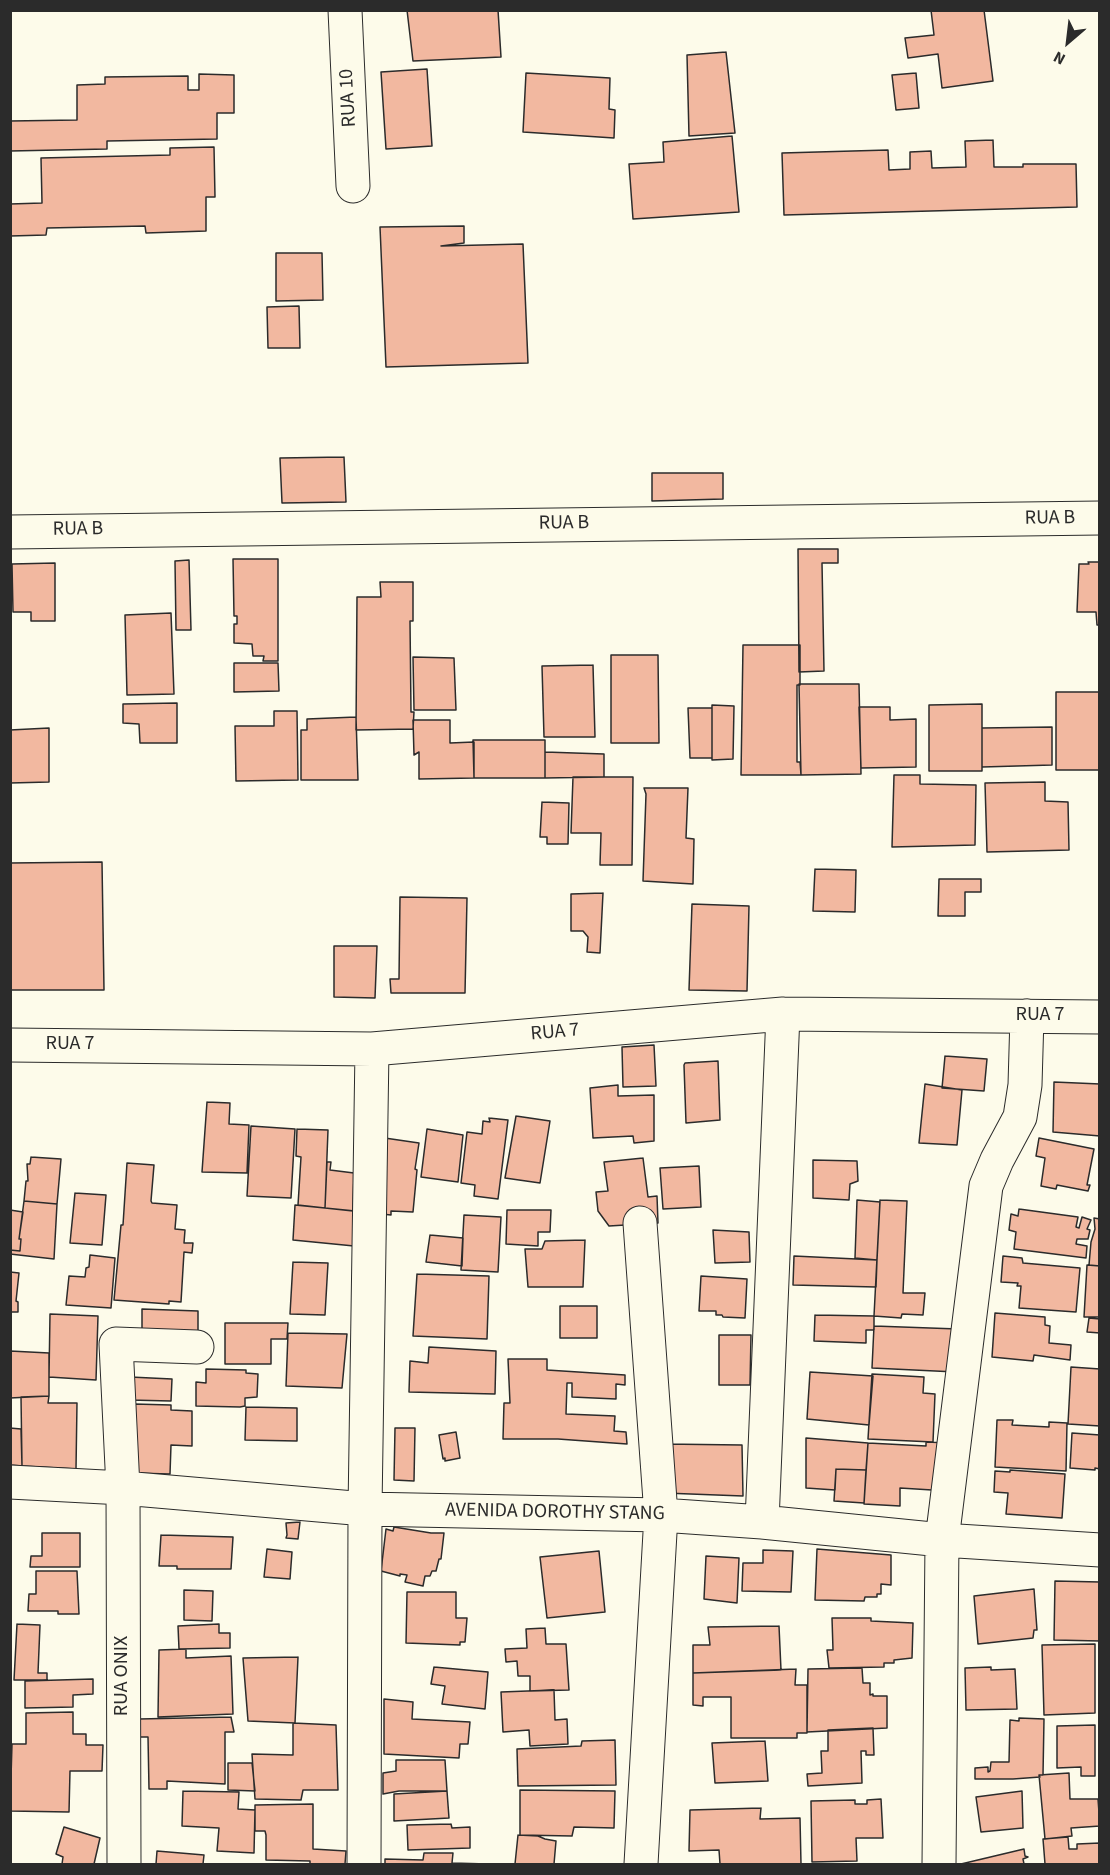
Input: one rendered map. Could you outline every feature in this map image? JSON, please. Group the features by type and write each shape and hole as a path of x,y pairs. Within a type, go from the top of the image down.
{"street":[{"name":"RUA 10","path":"345,10 353,186"},
{"name":"RUA B","path":"20,531 1100,518"},
{"name":"RUA 7","path":"10,1045 372,1049 783,1014 1100,1017"},
{"path":"762,1522 783,1014"},
{"path":"939,1864 942,1540 986,1186 1020,1117 1025,1085 1027,1016"},
{"path":"364,1864 365,1509 372,1049"},
{"path":"640,1223 661,1515 641,1864"},
{"name":"RUA ONIX","path":"124,1864 123,1488 116,1344 197,1347"},
{"name":"AVENIDA DOROTHY STANG","path":"10,1482 123,1488 365,1509 661,1515 762,1522 942,1540 1100,1550"}],"building":[{"path":"407,10 498,10 501,57 413,61"},
{"path":"931,10 984,10 993,81 942,88 938,54 908,58 905,38 934,35"},
{"path":"726,52 735,133 689,136 687,55"},
{"path":"427,69 432,146 386,149 381,72"},
{"path":"526,73 610,78 609,109 615,110 614,138 523,132"},
{"path":"916,73 919,108 896,110 892,75"},
{"path":"199,74 234,75 234,113 217,113 217,139 107,141 107,149 10,151 10,121 77,120 77,85 105,84 105,77 188,76 188,90 199,90"},
{"path":"732,136 739,212 633,219 629,164 664,162 663,142"},
{"path":"993,140 994,167 1023,167 1023,164 1076,164 1077,207 784,215 782,153 888,150 889,170 910,169 910,152 931,151 932,168 966,167 965,141"},
{"path":"214,147 215,197 206,197 206,231 146,233 145,226 47,228 46,235 10,236 10,204 42,203 41,158 170,155 170,148"},
{"path":"464,226 464,243 441,246 523,244 528,363 386,367 380,227"},
{"path":"276,253 322,253 323,300 276,301"},
{"path":"299,306 300,348 268,348 267,307"},
{"path":"344,457 346,502 282,503 280,458"},
{"path":"652,473 723,473 723,499 652,501"},
{"path":"798,549 838,549 838,563 822,563 824,671 799,672"},
{"path":"233,559 278,559 278,661 263,661 264,656 253,656 252,644 234,643 234,624 237,624 237,616 234,616"},
{"path":"189,560 191,630 176,630 175,561"},
{"path":"1088,562 1100,562 1100,625 1097,625 1096,612 1077,612 1079,564 1089,564"},
{"path":"55,563 55,621 31,621 31,612 13,612 12,564"},
{"path":"380,582 413,582 413,621 410,621 413,729 356,730 357,597 381,597"},
{"path":"171,613 174,694 127,695 125,615"},
{"path":"743,645 800,645 800,685 797,685 797,762 800,762 801,775 741,775"},
{"path":"611,655 658,655 659,743 611,743"},
{"path":"413,657 454,658 456,710 414,710"},
{"path":"234,663 278,663 279,691 234,692"},
{"path":"593,665 595,737 544,737 542,666"},
{"path":"799,684 859,684 861,774 801,775"},
{"path":"1056,692 1100,692 1100,770 1056,770"},
{"path":"177,703 177,743 140,743 139,724 123,723 123,704"},
{"path":"982,704 982,771 929,771 929,705"},
{"path":"712,705 734,706 733,759 712,760"},
{"path":"859,707 890,707 890,720 916,719 916,767 861,768"},
{"path":"688,708 712,708 712,758 690,758"},
{"path":"274,711 297,711 298,780 236,781 235,726 274,726"},
{"path":"356,717 358,780 301,780 301,730 307,730 307,719"},
{"path":"413,720 450,720 450,743 474,742 474,778 419,779 419,752 414,755"},
{"path":"1052,727 1052,765 982,767 982,728"},
{"path":"49,728 49,782 10,783 10,730"},
{"path":"473,740 545,740 545,778 474,778"},
{"path":"545,752 604,754 604,777 545,778"},
{"path":"894,775 920,775 920,784 976,785 975,845 892,847"},
{"path":"573,777 633,777 632,865 600,865 601,833 571,833"},
{"path":"1045,782 1045,801 1068,802 1069,850 987,852 985,783"},
{"path":"644,788 688,788 686,838 694,839 693,884 643,881 646,794"},
{"path":"542,802 569,803 568,844 547,844 547,837 540,837"},
{"path":"102,862 104,990 10,990 10,863"},
{"path":"815,869 856,870 855,912 813,911"},
{"path":"939,879 981,879 981,892 965,892 965,916 938,916"},
{"path":"603,893 600,953 587,952 588,937 583,931 571,931 571,894"},
{"path":"400,897 467,898 465,993 391,993 390,979 399,979"},
{"path":"692,904 749,906 747,991 689,990"},
{"path":"334,946 377,946 375,998 334,997"},
{"path":"654,1045 656,1086 623,1087 622,1047"},
{"path":"945,1056 987,1059 984,1091 942,1088"},
{"path":"718,1061 720,1120 686,1123 685,1063"},
{"path":"1054,1082 1100,1084 1100,1136 1053,1132"},
{"path":"925,1084 962,1090 957,1145 919,1143"},
{"path":"618,1085 618,1096 654,1095 654,1141 634,1143 633,1136 593,1138 590,1088"},
{"path":"207,1102 230,1103 229,1124 249,1125 247,1173 202,1172"},
{"path":"516,1116 550,1121 540,1183 505,1178"},
{"path":"489,1118 508,1120 498,1199 474,1196 475,1185 461,1183 467,1132 482,1134 483,1121 490,1122"},
{"path":"251,1126 295,1129 291,1198 247,1196"},
{"path":"297,1129 328,1130 325,1208 298,1205 301,1157 296,1156"},
{"path":"427,1129 463,1135 458,1182 421,1177"},
{"path":"371,1136 419,1143 413,1212 391,1211 391,1215 353,1211"},
{"path":"1039,1138 1094,1149 1087,1185 1090,1185 1088,1191 1057,1185 1056,1189 1041,1186 1045,1158 1036,1156"},
{"path":"31,1157 61,1159 57,1204 24,1201 26,1181 28,1181 27,1164 30,1164"},
{"path":"643,1158 648,1197 657,1196 658,1223 609,1226 598,1211 596,1192 608,1191 604,1162"},
{"path":"813,1160 857,1161 858,1181 850,1184 849,1200 813,1198"},
{"path":"327,1162 331,1162 330,1170 354,1173 353,1211 325,1208"},
{"path":"127,1163 154,1165 152,1203 177,1205 175,1229 185,1230 184,1243 193,1243 192,1253 184,1252 181,1302 169,1301 169,1304 114,1300 121,1225 123,1225"},
{"path":"699,1166 701,1207 663,1209 660,1168"},
{"path":"75,1193 106,1195 102,1245 70,1243"},
{"path":"857,1200 880,1202 877,1260 855,1258"},
{"path":"880,1200 907,1201 903,1293 925,1293 923,1315 902,1314 901,1318 874,1316"},
{"path":"24,1201 57,1204 54,1259 10,1254 10,1250 20,1251 21,1239 19,1239"},
{"path":"295,1205 355,1211 354,1246 293,1240"},
{"path":"1019,1209 1078,1217 1076,1227 1079,1228 1082,1217 1091,1220 1087,1229 1090,1230 1088,1239 1077,1239 1076,1244 1087,1246 1086,1258 1014,1249 1016,1232 1009,1230 1011,1214 1018,1216"},
{"path":"10,1210 23,1212 19,1239 21,1239 20,1251 10,1250"},
{"path":"507,1210 551,1210 550,1232 538,1232 538,1246 506,1244"},
{"path":"464,1215 501,1217 498,1272 461,1270"},
{"path":"1094,1218 1100,1219 1100,1266 1089,1265 1091,1242 1095,1229"},
{"path":"713,1230 749,1232 750,1262 715,1263"},
{"path":"430,1235 463,1238 462,1266 426,1262"},
{"path":"585,1240 583,1287 528,1287 525,1249 542,1249 545,1241"},
{"path":"90,1255 115,1258 111,1308 66,1305 69,1276 85,1277"},
{"path":"794,1256 877,1260 876,1287 793,1285"},
{"path":"1003,1256 1022,1258 1023,1263 1080,1268 1076,1312 1019,1308 1021,1286 1017,1286 1018,1283 1001,1282"},
{"path":"293,1262 328,1263 325,1315 290,1314"},
{"path":"1087,1265 1100,1266 1100,1317 1084,1317"},
{"path":"10,1272 19,1273 16,1301 18,1312 10,1312"},
{"path":"417,1274 489,1276 487,1339 413,1336"},
{"path":"701,1276 747,1279 745,1318 723,1317 716,1315 716,1311 699,1311"},
{"path":"560,1306 597,1306 597,1338 560,1338"},
{"path":"142,1309 198,1311 198,1338 142,1338"},
{"path":"995,1313 1045,1317 1045,1325 1050,1326 1049,1343 1071,1345 1070,1360 1034,1355 1033,1361 992,1357"},
{"path":"50,1314 98,1316 96,1380 49,1377"},
{"path":"815,1315 874,1316 874,1330 866,1330 866,1343 814,1341"},
{"path":"1089,1318 1100,1319 1100,1333 1087,1332"},
{"path":"225,1323 288,1323 287,1339 271,1339 271,1364 225,1364"},
{"path":"874,1326 958,1329 956,1372 872,1368"},
{"path":"288,1333 347,1334 342,1388 286,1386"},
{"path":"719,1335 751,1335 750,1385 719,1385"},
{"path":"429,1347 496,1351 495,1394 409,1392 410,1361 428,1363"},
{"path":"10,1351 49,1353 49,1396 10,1398"},
{"path":"508,1359 547,1359 547,1370 625,1375 625,1385 616,1384 616,1399 572,1397 572,1383 567,1383 566,1414 615,1416 614,1431 626,1432 627,1444 558,1439 503,1439 504,1403 510,1403"},
{"path":"1071,1367 1100,1369 1100,1426 1068,1424"},
{"path":"206,1369 246,1370 246,1373 258,1374 257,1397 245,1398 245,1406 240,1407 196,1406 196,1382 206,1383"},
{"path":"810,1372 873,1376 869,1425 807,1419"},
{"path":"872,1374 924,1377 923,1393 935,1394 933,1442 868,1439"},
{"path":"130,1377 172,1379 171,1401 129,1400"},
{"path":"49,1396 48,1403 77,1403 76,1469 22,1466 21,1397"},
{"path":"134,1404 171,1405 171,1410 192,1411 192,1446 171,1445 170,1474 132,1473"},
{"path":"246,1407 297,1408 297,1441 245,1440"},
{"path":"997,1420 1013,1420 1012,1425 1049,1427 1049,1422 1067,1423 1066,1471 995,1467"},
{"path":"10,1428 21,1429 22,1466 10,1465"},
{"path":"395,1428 415,1428 414,1481 394,1480"},
{"path":"456,1432 460,1458 445,1461 439,1435"},
{"path":"1072,1433 1100,1435 1100,1469 1070,1468"},
{"path":"806,1438 868,1443 866,1470 836,1469 835,1490 806,1488"},
{"path":"926,1442 951,1443 948,1491 900,1488 900,1506 864,1504 868,1443 926,1446"},
{"path":"663,1444 742,1445 743,1496 664,1493"},
{"path":"836,1469 866,1470 864,1503 834,1501"},
{"path":"1010,1470 1065,1474 1062,1518 1006,1514 1008,1493 994,1492 995,1471 1010,1472"},
{"path":"300,1522 298,1539 286,1538 286,1523"},
{"path":"394,1527 444,1533 441,1559 439,1559 436,1571 432,1571 430,1576 425,1576 423,1586 405,1582 407,1575 400,1574 400,1576 381,1571 386,1529 393,1531"},
{"path":"42,1533 80,1533 80,1567 30,1567 31,1556 42,1556"},
{"path":"161,1535 233,1537 231,1569 177,1569 177,1566 159,1566"},
{"path":"267,1549 292,1552 290,1579 264,1577"},
{"path":"817,1549 891,1555 891,1585 881,1584 881,1594 877,1594 877,1597 865,1597 864,1601 815,1600"},
{"path":"763,1550 793,1551 791,1592 742,1591 743,1563 763,1563"},
{"path":"599,1551 605,1612 547,1618 540,1557"},
{"path":"706,1556 739,1558 737,1603 704,1599"},
{"path":"36,1571 77,1571 79,1614 28,1611 29,1594 36,1594"},
{"path":"1055,1581 1100,1582 1100,1641 1054,1640"},
{"path":"1034,1589 1037,1630 1034,1630 1033,1638 978,1644 974,1596"},
{"path":"184,1590 213,1591 212,1621 184,1620"},
{"path":"407,1592 456,1592 456,1618 467,1618 465,1642 460,1642 460,1645 406,1643"},
{"path":"832,1618 871,1618 871,1621 913,1623 912,1658 884,1663 884,1667 829,1668 827,1650 833,1650"},
{"path":"17,1624 40,1625 38,1673 47,1673 47,1680 14,1680"},
{"path":"219,1624 219,1633 230,1633 230,1648 179,1649 178,1626"},
{"path":"779,1626 781,1670 693,1673 693,1645 710,1645 708,1627"},
{"path":"545,1628 546,1644 566,1644 569,1690 530,1691 530,1676 518,1676 517,1661 506,1662 505,1649 527,1648 526,1629"},
{"path":"1095,1644 1095,1713 1044,1715 1042,1645"},
{"path":"186,1649 186,1658 231,1656 233,1714 158,1717 159,1650"},
{"path":"298,1657 295,1723 248,1721 243,1658"},
{"path":"434,1667 488,1672 485,1709 442,1704 445,1686 431,1684"},
{"path":"991,1667 991,1670 1015,1669 1017,1709 966,1710 965,1668"},
{"path":"862,1668 863,1683 870,1683 870,1695 887,1696 887,1728 807,1732 808,1669"},
{"path":"796,1669 795,1685 807,1685 807,1733 797,1733 797,1738 731,1738 731,1697 703,1697 703,1706 693,1705 693,1673"},
{"path":"93,1679 93,1694 73,1695 73,1707 25,1708 25,1681"},
{"path":"554,1690 555,1720 567,1719 568,1744 530,1746 529,1730 503,1732 501,1692"},
{"path":"384,1699 413,1702 412,1719 470,1722 468,1744 460,1744 459,1758 384,1754"},
{"path":"73,1712 73,1734 86,1734 86,1745 103,1745 102,1771 70,1771 69,1812 10,1811 12,1744 26,1744 26,1713"},
{"path":"231,1717 234,1732 225,1732 225,1784 167,1781 167,1789 149,1789 148,1737 140,1737 139,1719"},
{"path":"1019,1718 1044,1719 1043,1775 1013,1779 975,1779 975,1768 988,1767 988,1772 991,1762 1009,1762 1010,1720 1019,1721"},
{"path":"293,1723 336,1725 338,1790 303,1790 301,1800 255,1799 252,1754 293,1755"},
{"path":"1095,1725 1095,1776 1081,1776 1081,1767 1057,1768 1057,1726"},
{"path":"873,1728 874,1755 866,1755 866,1751 861,1751 862,1783 808,1786 807,1774 822,1773 821,1751 828,1751 828,1730"},
{"path":"615,1740 616,1785 518,1786 517,1749 581,1746 582,1741"},
{"path":"765,1741 768,1781 715,1783 712,1743"},
{"path":"396,1760 445,1760 447,1791 399,1791 383,1794 383,1773 396,1771"},
{"path":"228,1763 252,1763 255,1791 228,1790"},
{"path":"1069,1773 1070,1799 1098,1799 1100,1826 1071,1828 1072,1836 1045,1839 1039,1775"},
{"path":"520,1790 615,1791 614,1828 574,1827 572,1836 520,1835"},
{"path":"183,1791 239,1792 238,1809 255,1810 254,1853 217,1851 219,1828 182,1826"},
{"path":"447,1791 449,1818 394,1821 394,1794"},
{"path":"1022,1791 1023,1828 981,1832 976,1797"},
{"path":"881,1799 883,1838 856,1838 857,1861 812,1862 811,1801 855,1800 855,1804 867,1804 867,1800"},
{"path":"313,1804 313,1849 346,1851 345,1864 266,1860 265,1831 255,1831 255,1805"},
{"path":"761,1808 760,1819 800,1818 801,1864 720,1864 719,1850 689,1851 690,1810"},
{"path":"451,1824 452,1828 470,1827 470,1848 408,1850 407,1825"},
{"path":"64,1827 100,1838 94,1864 62,1864 63,1857 56,1854"},
{"path":"518,1835 538,1836 556,1841 554,1864 515,1864"},
{"path":"1068,1837 1069,1849 1077,1849 1077,1844 1100,1843 1100,1864 1045,1864 1043,1839"},
{"path":"1024,1849 1025,1856 1028,1857 1023,1859 1024,1864 961,1864"},
{"path":"157,1851 204,1855 203,1864 156,1864"},
{"path":"424,1853 453,1853 452,1863 488,1864 385,1864 385,1859 423,1860"}]}
